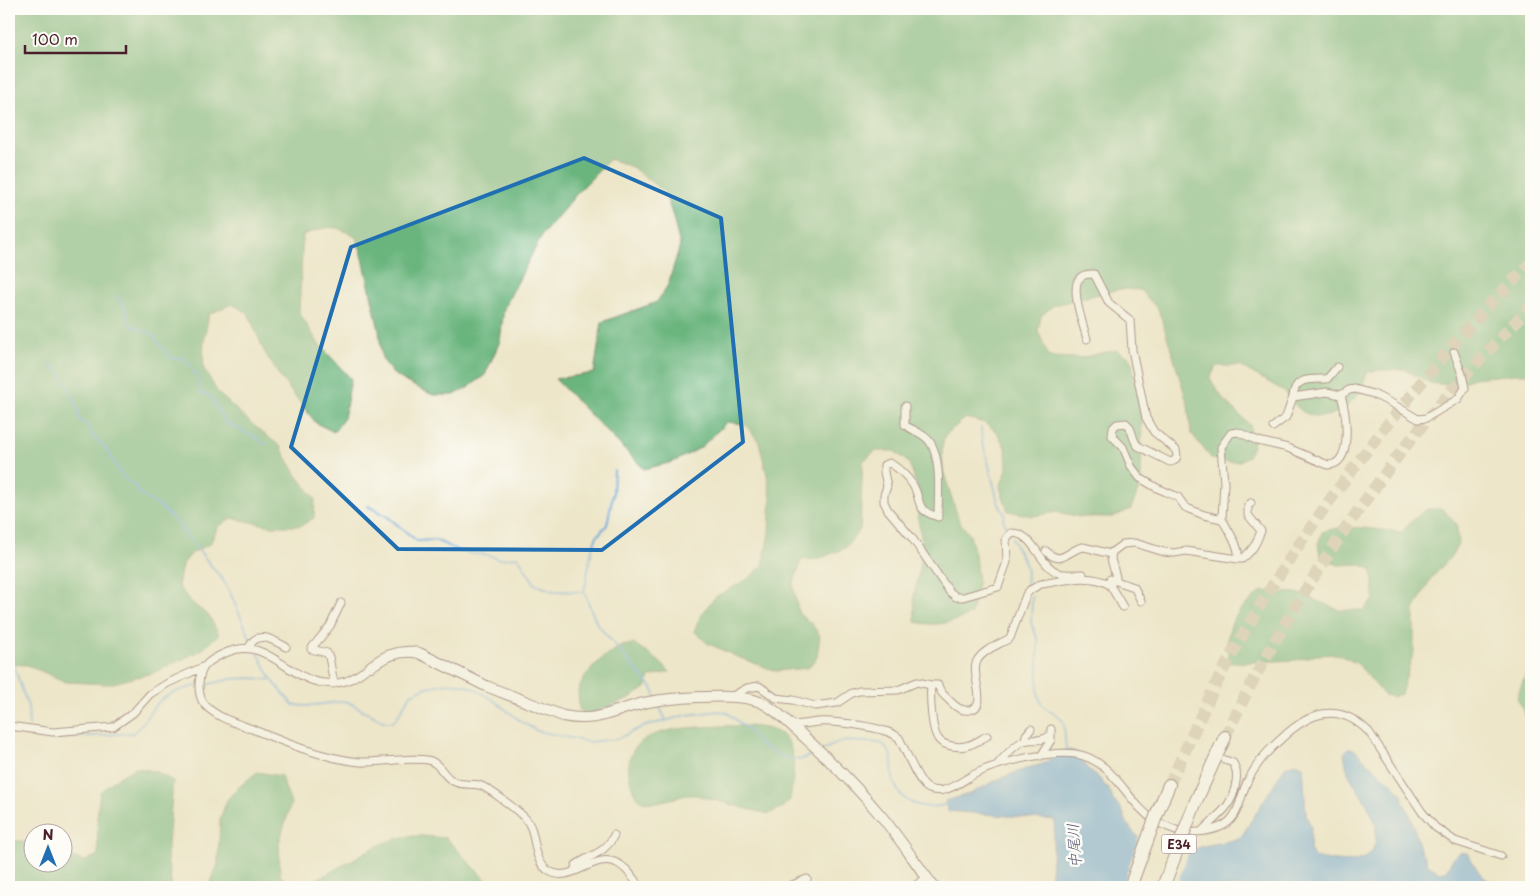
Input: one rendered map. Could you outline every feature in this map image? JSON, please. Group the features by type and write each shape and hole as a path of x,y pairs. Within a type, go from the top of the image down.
{"highway":[{"name":"E34","path":"1163,887 1196,801 1225,737"},
{"name":"E34","path":"1130,887 1169,785"}],"street":[{"path":"1087,339 1077,302 1077,283 1079,278 1086,274 1094,274 1109,303 1130,320 1132,350 1146,418 1154,432 1176,450 1177,457 1174,461 1170,462 1138,446 1134,442 1130,426 1126,423 1117,424 1113,428 1112,436 1123,447 1131,466 1140,478 1178,497 1185,507 1204,515 1222,519"},
{"path":"1341,396 1349,390 1355,389 1373,394 1418,419 1426,418 1458,398 1464,388 1465,385 1454,352"},
{"path":"1273,427 1286,417 1293,389 1296,386 1310,378 1327,379 1337,367"},
{"path":"1292,397 1327,392 1341,396"},
{"path":"1238,559 1235,542 1222,519 1224,483 1221,447 1227,437 1231,433 1238,432 1258,441 1288,448 1328,465 1334,465 1339,463 1342,458 1346,436 1346,419 1341,396"},
{"path":"906,406 904,425 930,442 934,450 938,469 938,516 924,511 918,502 913,486 890,463 884,465 887,486 884,502 949,591 956,597 963,597 998,587 1007,562 1006,539 1011,533 1020,534 1048,566 1056,571 1070,574 1098,574 1112,583 1123,607"},
{"path":"1112,583 1116,578 1111,554 1115,548 1123,544 1135,542 1164,552 1174,553 1186,550 1242,559 1256,546 1261,531 1248,515 1248,506 1251,503"},
{"path":"1046,551 1052,557 1058,558 1083,547 1111,554"},
{"path":"731,697 747,688 759,686 776,698 815,706 837,703 852,693 860,691 898,690 917,682 938,685 941,692 955,706 966,710 974,709 980,699 975,674 976,662 984,652 1010,638 1026,595 1030,590 1041,584 1079,578 1098,579 1134,587 1141,602"},
{"path":"334,684 327,653 310,650 330,626 340,603"},
{"path":"9,726 53,732 113,727 133,713 150,694 231,651 251,645 258,638 268,637 286,648"},
{"path":"251,645 308,680 334,684 347,681 381,659 398,652 420,653 486,686 575,719 590,719 647,703 665,700 731,697 756,700 774,710 813,745 881,816 931,883 916,887"},
{"path":"205,666 200,679 200,695 205,705 214,713 290,744 360,762 422,759 433,762 451,780 460,784 474,784 487,789 525,818 530,825 538,861 545,868 557,874 574,871 597,862 611,860 625,868 640,887"},
{"path":"931,685 930,706 937,736 940,741 962,746 970,745 987,736"},
{"path":"791,725 820,722 882,729 895,734 899,738 921,782 927,788 935,791 952,787 997,765 1065,753 1089,758 1101,764 1116,778 1156,822 1182,832 1220,828 1230,822 1239,808 1245,787 1259,763 1292,729 1312,716 1331,713 1352,719 1360,723 1369,732 1422,812 1435,827 1455,841 1501,856"},
{"path":"997,765 1025,740 1026,735 1031,729"},
{"path":"1025,740 1043,741 1051,732 1051,740 1041,756"},
{"path":"1202,831 1225,810 1234,794 1236,768 1233,763 1225,760"},
{"path":"574,871 576,866 601,852 610,844 614,835"},
{"path":"788,887 807,879"}],"highlighted area":[{"path":"584,158 721,218 743,442 602,550 398,549 291,447 351,247"}],"green space":[{"path":"9,9 1531,9 1531,374 1473,378 1456,386 1430,383 1404,369 1368,371 1360,391 1348,405 1328,416 1313,416 1296,406 1284,391 1240,366 1216,366 1210,379 1224,400 1250,425 1253,446 1248,456 1240,461 1230,462 1212,459 1191,433 1188,405 1158,309 1140,290 1120,289 1054,305 1041,316 1038,331 1049,357 1079,358 1116,350 1131,358 1142,412 1141,483 1131,509 1113,517 1080,517 1057,512 1033,516 1008,511 1000,488 1007,469 1006,449 997,432 984,423 966,418 945,435 942,448 943,470 959,521 970,535 975,554 978,583 971,614 958,620 944,623 915,622 914,597 923,548 918,519 917,486 909,463 894,451 876,451 863,461 860,530 844,549 818,559 801,560 793,586 799,614 812,624 820,636 817,657 808,668 776,671 735,656 707,643 694,631 701,615 715,597 748,579 763,565 769,532 771,498 759,442 745,424 727,422 700,448 673,462 644,469 555,379 594,373 602,322 657,302 668,285 680,245 672,213 664,192 632,167 610,159 579,191 542,235 504,308 500,341 485,375 454,395 433,395 392,373 382,358 379,330 357,238 336,228 325,228 303,235 299,312 318,343 351,379 344,418 334,432 316,423 280,377 264,351 248,313 232,304 209,314 204,339 203,367 218,393 280,446 296,474 315,499 314,518 300,526 271,526 231,518 218,527 210,544 192,553 182,565 178,586 191,602 209,616 219,634 202,650 153,673 109,684 66,682 27,665 9,664"},
{"path":"1427,509 1443,509 1456,524 1459,540 1454,553 1431,579 1414,610 1414,651 1401,694 1392,697 1384,695 1358,664 1337,654 1317,655 1296,660 1229,663 1228,639 1233,621 1244,606 1262,591 1298,593 1339,610 1364,610 1374,599 1372,569 1357,564 1338,565 1325,559 1320,554 1318,544 1322,532 1331,529 1351,528 1402,532"},
{"path":"635,644 660,662 670,672 649,677 646,688 630,698 585,716 579,709 578,691 585,676 602,658 621,646"},
{"path":"1531,667 1531,727 1517,697 1527,671"},
{"path":"720,726 751,726 768,729 781,734 787,740 793,756 793,774 790,800 783,807 769,814 696,795 655,802 642,801 637,797 630,779 629,762 634,749 644,739 658,733 673,730"},
{"path":"135,768 155,771 173,781 167,858 172,887 9,887 9,841 22,841 22,874 72,874 72,857 85,861 98,855 97,817 100,792 117,778"},
{"path":"257,772 281,776 291,804 279,843 280,876 293,886 310,886 312,881 377,846 399,838 417,836 446,838 493,887 209,887 218,864 220,819 227,800"}],"water":[{"name":"中尾川","path":"1349,748 1354,749 1402,794 1420,849 1427,863 1438,872 1446,871 1456,855 1467,853 1479,872 1490,881 1488,887 1050,887 1055,820 948,811 945,801 972,793 1001,778 1043,764 1064,750 1071,750 1078,753 1088,769 1100,779 1111,793 1113,801 1121,809 1129,826 1140,839 1156,848 1182,852 1241,837 1285,767 1295,763 1303,766 1306,815 1311,827 1310,849 1314,857 1333,861 1353,861 1362,859 1369,854 1374,847 1376,831 1375,822 1370,811 1347,770 1344,753"}],"pier":[{"path":"1140,834 1145,839 1170,850 1190,848 1176,887 1122,887"}],"waterway":[{"path":"117,295 125,308 131,326 151,333 171,359 183,357 197,376 201,393 210,396 225,422 257,438 266,445"},
{"path":"49,362 69,388 80,420 90,428 91,434 106,449 118,470 126,480 136,486 137,492 161,507 176,522 226,584 251,640"},
{"path":"981,428 982,443 998,502 1005,515 1003,520 1009,530"},
{"path":"614,471 613,494 607,525 597,536 592,549 584,592 597,624 652,688 656,698"},
{"path":"368,506 388,517 417,541 435,540 459,551 488,555 499,559 518,557 535,584 553,591 584,592"},
{"path":"1012,538 1024,560 1027,570 1026,587"},
{"path":"1032,596 1031,623 1038,640 1038,694 1045,708 1061,718 1064,725 1066,750"},
{"path":"9,651 28,707 29,726"},
{"path":"258,653 272,680"},
{"path":"201,686 231,679 272,680 293,705 306,706 346,701 385,722 392,722 396,719 411,694 427,687 448,683 465,685 492,699 523,723 538,731 588,742 617,739 642,727 687,715 719,711 728,713 749,731 761,746 783,757 800,760 816,753"},
{"path":"9,731 18,731 49,739 134,733 162,699 196,686"},
{"path":"659,705 666,721"},
{"path":"823,750 836,743 847,741 881,743 890,753 893,779 904,798 917,805 933,807 948,804"}],"tunnel":[{"path":"1169,785 1226,665 1262,602 1301,541 1365,453 1405,403 1475,321 1531,263"},
{"path":"1225,737 1256,675 1290,615 1338,540 1372,492 1405,446 1475,364 1531,306"}]}
